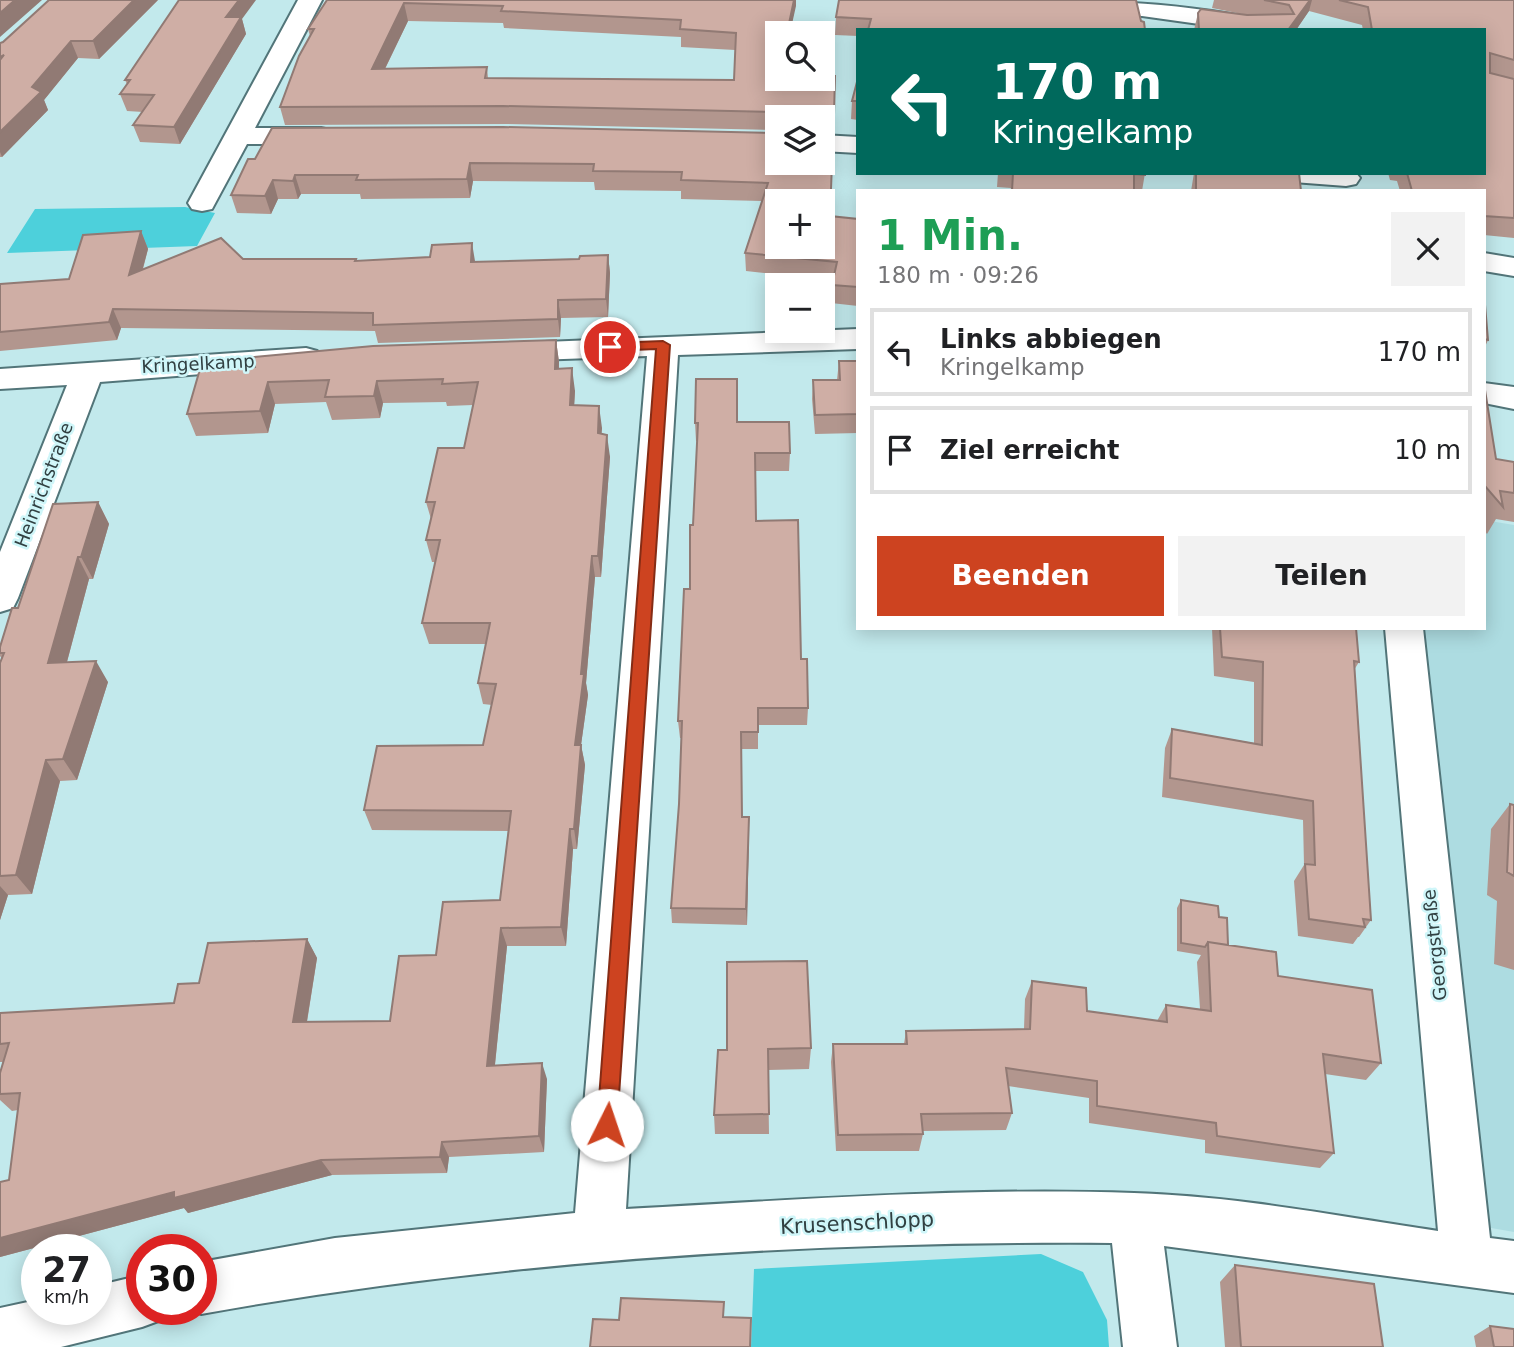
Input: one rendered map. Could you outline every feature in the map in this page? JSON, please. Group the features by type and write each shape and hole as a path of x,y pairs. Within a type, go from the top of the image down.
{"street":[{"path":"202,203 310,0"},
{"path":"1007,0 1134,6 1187,12 1265,28"},
{"path":"239,136 346,136"},
{"path":"835,144 856,145"},
{"path":"1296,175 1346,181"},
{"path":"1486,262 1514,267"},
{"path":"470,352 856,339"},
{"path":"599,1236 663,345"},
{"name":"Kringelkamp","path":"0,379 332,358"},
{"name":"Heinrichstraße","path":"0,598 88,372"},
{"path":"1486,393 1514,398"},
{"name":"Georgstraße","path":"1404,630 1490,1264"},
{"name":"Krusenschlopp","path":"217,1284 335,1264 599,1236 866,1221 1019,1217 1135,1218 1202,1223 1490,1264"},
{"path":"1135,1218 1150,1347"},
{"path":"0,1335 126,1305"}],"shaded area":[{"path":"185,207 215,213 197,246 7,253 35,209"},
{"path":"1486,520 1514,525 1514,1232 1480,1226 1419,630 1486,630"},
{"path":"1041,1254 1083,1272 1107,1320 1109,1347 751,1347 754,1269"}],"building":[{"path":"0,0 15,0 0,13"},
{"path":"49,0 134,0 93,41 71,41 32,87 41,92 0,132 0,60 4,55 0,57 0,43"},
{"path":"179,0 239,0 226,17 241,17 174,127 133,125 154,95 120,94 130,80 125,80"},
{"path":"327,0 794,0 790,21 765,21 765,91 835,91 834,105 765,105 765,112 503,106 280,107 299,56 314,29 308,29","holes":["404,3 503,6 501,11 681,20 680,29 736,33 734,80 485,78 487,67 372,69"]},
{"path":"839,0 1136,0 1145,28 869,28 871,19 836,17"},
{"path":"1264,0 1310,0 1289,28 1199,28 1198,13 1201,9 1247,15 1294,14 1289,5"},
{"path":"1339,0 1514,0 1514,60 1490,53 1490,73 1514,79 1514,218 1486,216 1486,189 1411,189 1408,175 1486,175 1486,28 1372,28 1368,7"},
{"path":"856,86 856,101 852,101"},
{"path":"503,127 765,133 765,175 832,175 831,189 766,189 768,183 681,180 682,172 593,171 594,164 470,163 467,179 356,180 358,175 295,175 293,181 273,180 265,196 231,195 248,159 255,159 272,128"},
{"path":"1013,175 1134,175 1134,189 1012,189"},
{"path":"1196,175 1299,175 1301,189 1196,189"},
{"path":"765,192 765,255 745,253"},
{"path":"835,217 856,219 856,287 835,285 837,262 806,259 835,259"},
{"path":"141,231 129,275 221,238 243,259 356,259 355,261 430,257 432,245 472,243 471,262 579,259 580,256 608,255 606,299 558,300 558,319 373,325 373,313 113,309 109,322 0,332 0,284 69,279 83,235"},
{"path":"556,340 555,369 572,368 570,405 599,406 598,433 607,435 598,556 592,556 581,674 584,674 575,745 581,745 574,829 570,829 561,927 501,928 487,1066 542,1063 539,1136 442,1142 440,1157 321,1160 174,1198 174,1192 0,1238 0,1182 9,1180 20,1093 0,1094 0,1073 9,1043 0,1044 0,1013 174,1003 178,984 199,983 208,943 307,939 293,1022 390,1021 399,956 436,955 443,902 500,900 511,811 364,810 377,746 483,745 496,684 478,683 490,623 422,623 440,540 426,540 435,502 426,502 438,448 464,448 478,382 442,384 443,379 377,381 374,396 325,397 329,380 268,382 260,411 187,414 200,369 255,367 254,357 373,346"},
{"path":"839,361 856,361 856,414 815,415 813,380 840,380"},
{"path":"696,379 737,379 737,422 789,422 790,453 755,453 756,521 798,520 801,659 807,659 808,708 758,708 758,732 741,732 742,817 749,817 746,909 671,908 679,804 682,721 678,721 684,589 690,589 690,525 693,525 698,423 695,423"},
{"path":"1486,396 1496,459 1514,462 1514,493 1500,491 1503,507 1486,487"},
{"path":"98,502 81,557 78,557 48,663 96,661 63,759 46,760 16,875 0,876 0,663 4,653 0,653 0,647 12,608 18,608 53,504"},
{"path":"1220,630 1356,630 1359,662 1354,661 1371,920 1363,919 1365,927 1309,919 1305,864 1315,865 1313,801 1170,778 1172,729 1262,745 1263,662 1222,657"},
{"path":"1510,804 1514,805 1514,876 1507,872"},
{"path":"1181,900 1218,906 1219,917 1227,918 1228,945 1208,942 1205,947 1181,943"},
{"path":"1208,942 1276,952 1278,976 1372,990 1381,1063 1323,1054 1334,1153 1217,1136 1216,1123 1097,1106 1097,1081 1006,1068 1012,1113 921,1114 923,1134 838,1135 833,1044 907,1044 906,1031 1030,1029 1032,981 1086,988 1087,1011 1167,1022 1166,1005 1211,1011"},
{"path":"807,961 811,1048 768,1049 769,1114 714,1115 718,1050 727,1050 727,962"},
{"path":"1235,1265 1374,1284 1383,1347 1241,1347"},
{"path":"621,1298 724,1302 723,1317 751,1318 750,1347 590,1347 593,1319 619,1320"},
{"path":"1490,1326 1514,1329 1514,1347 1494,1347"}],"route":[{"path":"607,1125 663,345 610,347"}]}
